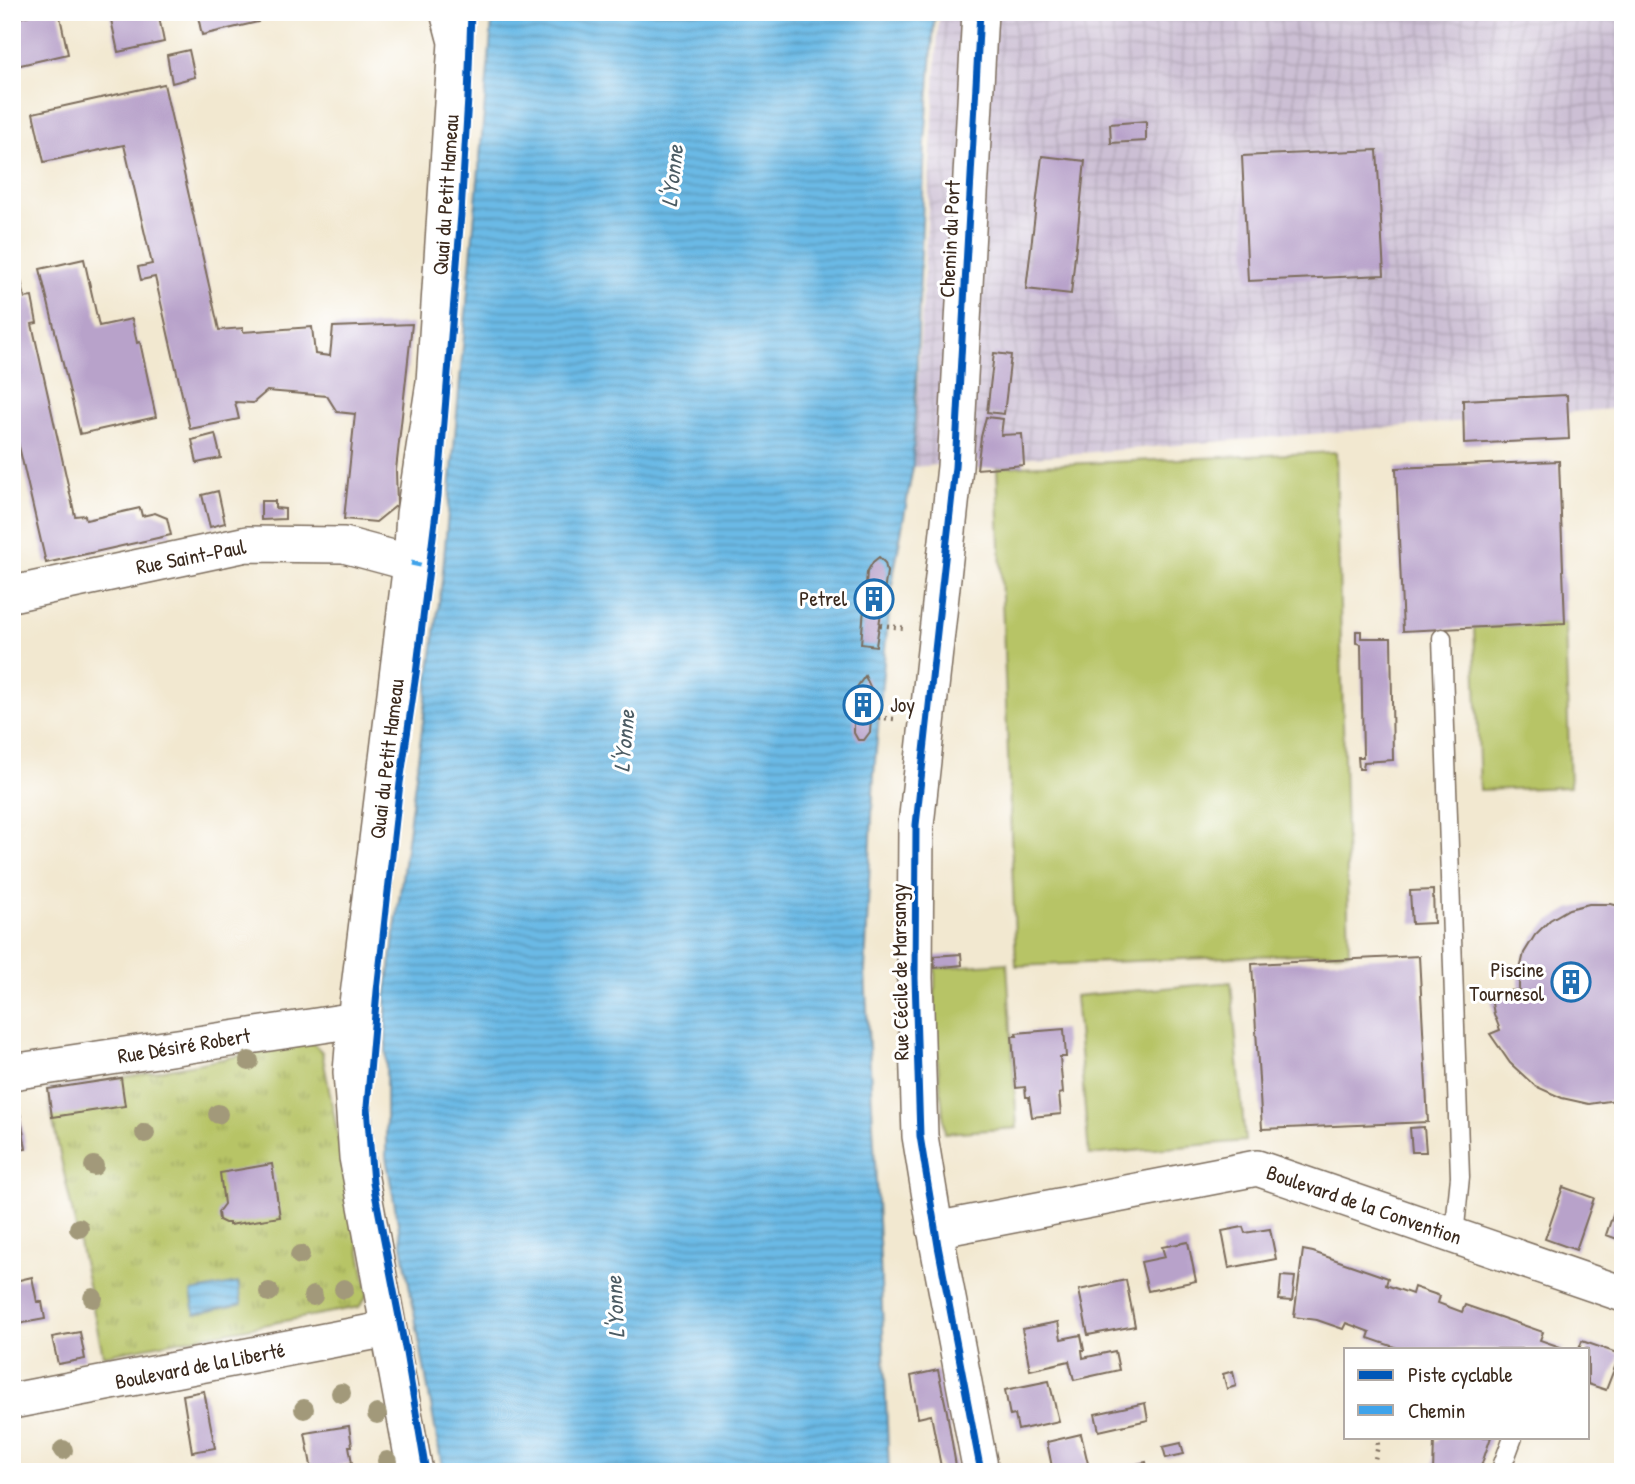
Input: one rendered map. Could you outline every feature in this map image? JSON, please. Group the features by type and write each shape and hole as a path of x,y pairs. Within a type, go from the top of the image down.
{"street":[{"name":"Chemin du Port","path":"955,467 980,12"},
{"name":"Quai du Petit Hameau","path":"415,1472 357,1157 351,1072 411,563 414,514 434,382 452,27"},
{"name":"Rue Cécile de Marsangy","path":"955,467 916,825 915,978 920,1136 981,1472"},
{"name":"Rue Saint-Paul","path":"12,594 247,544 344,545 411,563"},
{"name":"Rue Désiré Robert","path":"12,1072 356,1020"},
{"name":"Boulevard de la Convention","path":"935,1230 1257,1168 1623,1294"},
{"name":"Boulevard de la Liberté","path":"12,1401 388,1329"}],"lane":[{"path":"1442,638 1460,1177 1454,1236"},
{"path":"1500,1472 1513,1438"}],"path":[{"path":"1372,1472 1377,1438"}],"shaded area":[{"path":"939,12 1623,12 1623,408 913,467"}],"green space":[{"path":"1336,452 1349,952 1016,966 997,467"},
{"path":"1565,623 1570,787 1480,790 1474,627"},
{"path":"1007,963 1017,1128 945,1133 935,1034 935,968"},
{"path":"1231,982 1245,1141 1089,1155 1075,996"},
{"path":"312,1042 322,1052 368,1294 359,1307 103,1355 48,1089"}],"water":[{"name":"L'Yonne","path":"493,12 935,12 925,143 913,467 894,572 885,649 874,773 865,971 889,1472 443,1472 386,1157 386,997 442,580"},
{"path":"238,1283 242,1304 195,1314 191,1292"}],"building":[{"path":"41,12 59,12 68,54 12,67 12,20"},
{"path":"124,12 158,12 164,42 118,52 110,15"},
{"path":"197,12 256,12 258,22 202,35"},
{"path":"189,50 195,77 172,83 167,55"},
{"path":"164,84 219,330 243,328 243,332 312,327 315,354 330,356 333,327 412,324 396,470 397,505 376,522 344,519 355,414 337,412 327,396 267,391 253,403 235,402 239,419 190,429 155,277 141,280 138,267 152,264 124,145 44,162 33,113"},
{"path":"1146,121 1146,141 1111,143 1110,124"},
{"path":"1377,150 1384,275 1248,281 1242,156"},
{"path":"1042,156 1085,161 1071,294 1026,289"},
{"path":"13,245 25,298 32,297 37,323 32,324 75,516 85,515 86,520 140,508 142,516 155,513 167,518 171,535 46,563 12,416"},
{"path":"84,259 99,326 132,319 137,343 140,342 156,417 80,434 40,269"},
{"path":"994,353 1011,355 1004,414 987,412"},
{"path":"1567,395 1569,439 1464,444 1463,400"},
{"path":"986,417 1003,419 1001,435 1022,434 1024,465 977,469"},
{"path":"215,434 221,458 197,463 192,440"},
{"path":"1559,461 1565,623 1403,631 1396,468"},
{"path":"218,491 225,523 210,527 202,495"},
{"path":"261,501 275,501 275,508 285,509 285,519 261,520"},
{"name":"Petrel","path":"879,557 885,563 887,572 876,646 861,644 867,572"},
{"path":"1356,631 1361,631 1361,638 1391,638 1393,760 1364,762 1363,769 1359,769 1358,757 1363,757 1361,644 1356,643"},
{"name":"Joy","path":"865,676 873,693 870,732 864,740 858,740 854,733 854,691"},
{"path":"1433,890 1434,923 1412,924 1410,891"},
{"name":"Piscine Tournesol","path":"1589,904 1623,907 1623,1099 1589,1104 1562,1098 1535,1086 1510,1063 1490,1034 1500,1030 1490,993 1519,990 1519,974 1524,953 1535,935 1550,920 1569,909"},
{"path":"961,954 962,965 935,968 934,956"},
{"path":"1419,956 1428,1122 1262,1129 1252,964"},
{"path":"1064,1029 1066,1057 1060,1057 1063,1093 1059,1094 1061,1114 1032,1117 1025,1087 1016,1088 1012,1036 1017,1036 1016,1033"},
{"path":"121,1078 125,1106 52,1117 48,1089"},
{"path":"17,1094 26,1149 12,1151 12,1095"},
{"path":"1424,1127 1426,1152 1412,1152 1410,1128"},
{"path":"272,1164 280,1217 229,1225 219,1220 218,1212 224,1204 220,1173"},
{"path":"1563,1187 1594,1198 1576,1250 1545,1239"},
{"path":"1621,1191 1623,1192 1623,1241 1606,1235"},
{"path":"1243,1227 1245,1233 1270,1229 1276,1259 1229,1268 1222,1231"},
{"path":"1188,1242 1196,1281 1148,1291 1141,1262 1165,1257 1162,1247"},
{"path":"1303,1250 1388,1278 1386,1285 1412,1294 1414,1287 1440,1296 1438,1303 1462,1312 1465,1305 1543,1332 1540,1340 1563,1348 1397,1348 1368,1338 1370,1332 1346,1323 1343,1329 1317,1320 1294,1317"},
{"path":"12,1274 15,1281 32,1277 37,1302 42,1302 45,1319 12,1325"},
{"path":"1281,1276 1295,1277 1292,1301 1279,1300"},
{"path":"1126,1280 1135,1326 1088,1335 1079,1290"},
{"path":"1058,1322 1061,1339 1081,1335 1083,1358 1115,1351 1119,1370 1074,1380 1069,1361 1030,1370 1022,1329"},
{"path":"80,1332 85,1359 58,1364 52,1337"},
{"path":"1582,1341 1620,1354 1606,1390 1590,1385 1590,1348 1579,1348"},
{"path":"938,1370 957,1472 942,1472 931,1415 918,1418 911,1376"},
{"path":"1233,1371 1236,1386 1227,1389 1223,1374"},
{"path":"1049,1381 1059,1421 1018,1430 1015,1415 1010,1416 1005,1390"},
{"path":"204,1391 215,1448 192,1452 183,1395"},
{"path":"1145,1403 1148,1420 1099,1431 1095,1414"},
{"path":"349,1426 352,1463 312,1471 305,1433"},
{"path":"1081,1434 1090,1472 1053,1472 1047,1442"},
{"path":"1439,1438 1491,1438 1479,1472 1433,1472 1434,1441 1437,1442"},
{"path":"1181,1443 1184,1454 1166,1458 1163,1447"},
{"path":"1146,1462 1148,1472 1104,1472 1104,1471"}],"marked path":[{"path":"411,563 429,567"}],"cycle path":[{"path":"426,1472 373,1183 367,1107 400,783 438,496 461,214 471,12"},
{"path":"980,12 955,467 916,825 915,978 920,1136 981,1472"}],"place":[{"name":"Petrel","path":"874,599"},
{"name":"Joy","path":"863,705"},
{"name":"Piscine Tournesol","path":"1571,982"}]}
